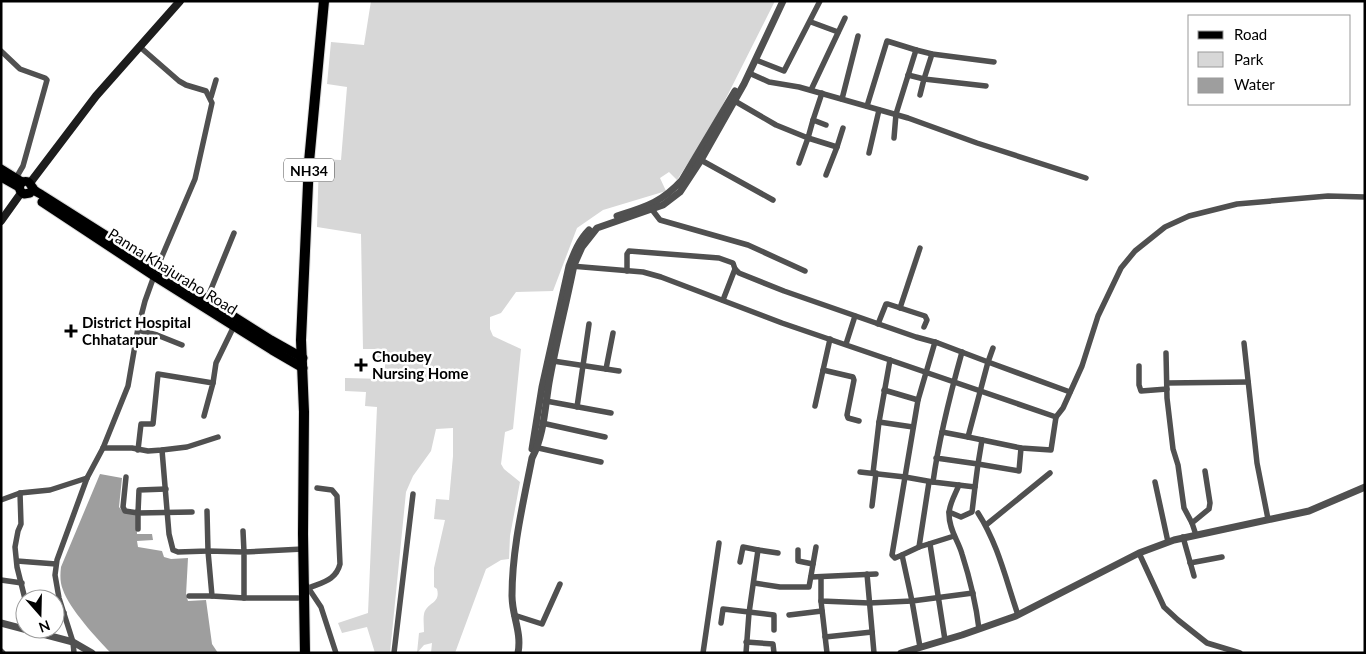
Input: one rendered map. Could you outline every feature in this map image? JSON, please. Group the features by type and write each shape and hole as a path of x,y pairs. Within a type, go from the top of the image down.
{"highway":[{"name":"NH34","path":"300,653 298,598 300,549 300,361 309,162 324,1"},
{"name":"NH34","path":"300,549 306,585 305,653"}],"main road":[{"path":"1,221 5,210 96,96 180,1"},
{"name":"Panna Khajuraho Road","path":"1,169 24,186 114,241 234,326 300,361"},
{"name":"Panna Khajuraho Road","path":"1,177 24,186"},
{"name":"Panna Khajuraho Road","path":"156,272 207,299 300,361"}],"street":[{"path":"518,653 519,631 512,602 513,558 534,447 542,387 559,305 579,243 593,226 608,219 651,207 673,190 682,180 698,159 732,100 739,84 756,60 783,1"},
{"path":"756,60 784,71 811,22 820,1"},
{"path":"811,90 845,18"},
{"path":"811,22 838,32"},
{"path":"842,99 858,36"},
{"path":"868,106 887,42 932,54 994,62"},
{"path":"140,47 180,81 186,85 206,91 211,97"},
{"path":"894,138 896,114 916,50"},
{"path":"1,51 20,69 47,80 23,166 24,186"},
{"path":"920,95 932,54"},
{"path":"747,75 769,82 811,90 896,114 1086,178"},
{"path":"908,75 924,79 986,86"},
{"path":"58,589 55,575 56,564 64,536 87,478 128,386 145,301 195,179 216,80"},
{"path":"799,163 822,93"},
{"path":"732,100 776,125 837,147"},
{"path":"869,153 879,110"},
{"path":"813,120 826,125"},
{"path":"826,175 843,128"},
{"path":"698,159 773,200"},
{"path":"942,432 1021,448 1051,450 1056,417 1063,408 1082,366 1098,316 1121,268 1135,252 1166,226 1189,216 1237,204 1328,196 1365,197"},
{"path":"651,207 660,220 748,245 805,271"},
{"path":"207,299 234,233"},
{"path":"900,308 920,248"},
{"path":"627,271 627,254 629,252 718,258 733,263 735,269 723,300"},
{"path":"572,266 643,272 661,277 830,339 1056,417"},
{"path":"534,447 542,424 572,266"},
{"path":"735,269 784,291 935,342 1070,392"},
{"path":"878,324 886,304 925,316 927,320 924,327"},
{"path":"846,344 855,316"},
{"path":"578,408 590,324"},
{"path":"204,416 216,363 234,326"},
{"path":"138,330 182,345"},
{"path":"606,369 613,333"},
{"path":"815,406 830,339"},
{"path":"935,342 918,400 892,551 893,557 954,536"},
{"path":"1244,343 1257,463 1268,520"},
{"path":"968,437 992,348"},
{"path":"919,547 936,458 962,352"},
{"path":"1166,353 1173,449 1178,465 1184,508 1196,534"},
{"path":"872,506 879,422 890,360"},
{"path":"553,361 619,371"},
{"path":"1139,366 1139,385 1141,391 1167,386 1248,382"},
{"path":"823,370 853,377 847,415 848,418 858,421"},
{"path":"138,450 141,424 153,424 156,376 158,374 213,383"},
{"path":"884,390 918,400"},
{"path":"546,401 611,414"},
{"path":"879,422 913,427"},
{"path":"542,424 606,437"},
{"path":"102,448 162,450 187,447 218,437"},
{"path":"949,512 961,517 972,512 982,440"},
{"path":"534,447 601,462"},
{"path":"936,458 1019,471 1021,448"},
{"path":"162,450 169,534 173,550 178,552 244,552 300,549"},
{"path":"1192,523 1209,509 1210,503 1205,471"},
{"path":"860,472 975,488"},
{"path":"986,525 1050,472"},
{"path":"1,500 20,493 50,490 87,478"},
{"path":"126,478 123,509 128,512 192,512"},
{"path":"1155,482 1168,542"},
{"path":"959,485 949,512 949,522 962,552 973,593 979,629"},
{"path":"901,653 1018,615 1139,553 1168,542 1196,534 1309,511 1365,487"},
{"path":"317,488 332,490 337,496 340,564 338,574 334,577 306,585 321,607 336,653"},
{"path":"138,529 139,490 166,490"},
{"path":"20,493 22,517 15,548 23,589"},
{"path":"394,653 413,494"},
{"path":"206,512 212,596"},
{"path":"978,513 986,525 999,554 1001,566 1018,615"},
{"path":"243,531 244,598"},
{"path":"1183,537 1194,576"},
{"path":"703,653 719,543"},
{"path":"930,544 945,640"},
{"path":"740,562 743,547 778,553"},
{"path":"754,583 780,587 809,587 816,547"},
{"path":"746,653 749,613 758,550"},
{"path":"798,550 798,561 813,564"},
{"path":"1139,553 1164,607 1207,643 1240,653"},
{"path":"902,554 920,647"},
{"path":"1190,563 1222,556"},
{"path":"17,561 56,564"},
{"path":"867,574 874,653"},
{"path":"810,577 876,574"},
{"path":"821,577 820,601 828,653"},
{"path":"1,580 22,583"},
{"path":"514,615 542,624 560,584"},
{"path":"820,601 869,603 912,601 973,593"},
{"path":"189,596 298,598"},
{"path":"721,622 723,609 774,615 774,630"},
{"path":"789,616 822,611"},
{"path":"65,616 73,642 74,653"},
{"path":"1,623 73,642 92,653"},
{"path":"825,637 872,632"},
{"path":"746,642 774,644 774,653"}],"green space":[{"path":"371,1 775,1 711,128 677,180 669,172 660,178 666,191 603,210 577,228 553,291 516,292 501,313 490,317 490,329 493,336 521,349 513,429 505,432 501,464 504,469 520,482 510,536 509,559 501,560 486,569 455,653 431,653 432,643 424,645 417,653 419,633 424,632 424,614 438,594 437,589 434,587 434,568 445,520 434,519 436,499 449,500 453,456 453,428 436,429 431,451 413,476 406,492 390,653 375,653 367,627 342,633 338,623 368,613 377,407 365,406 366,392 345,391 345,378 385,379 385,359 377,359 377,349 363,349 361,234 317,227 319,159 341,160 347,87 327,84 331,42 364,45"}],"water":[{"path":"100,474 122,478 119,507 124,513 136,514 137,534 152,534 153,540 137,541 138,547 162,551 164,557 171,559 188,558 186,595 188,601 206,600 212,644 218,653 111,653 91,632 66,597 65,589 63,589 61,585 61,567"}],"place":[{"name":"District Hospital Chhatarpur","path":"71,331"},
{"name":"Choubey Nursing Home","path":"361,365"}]}
